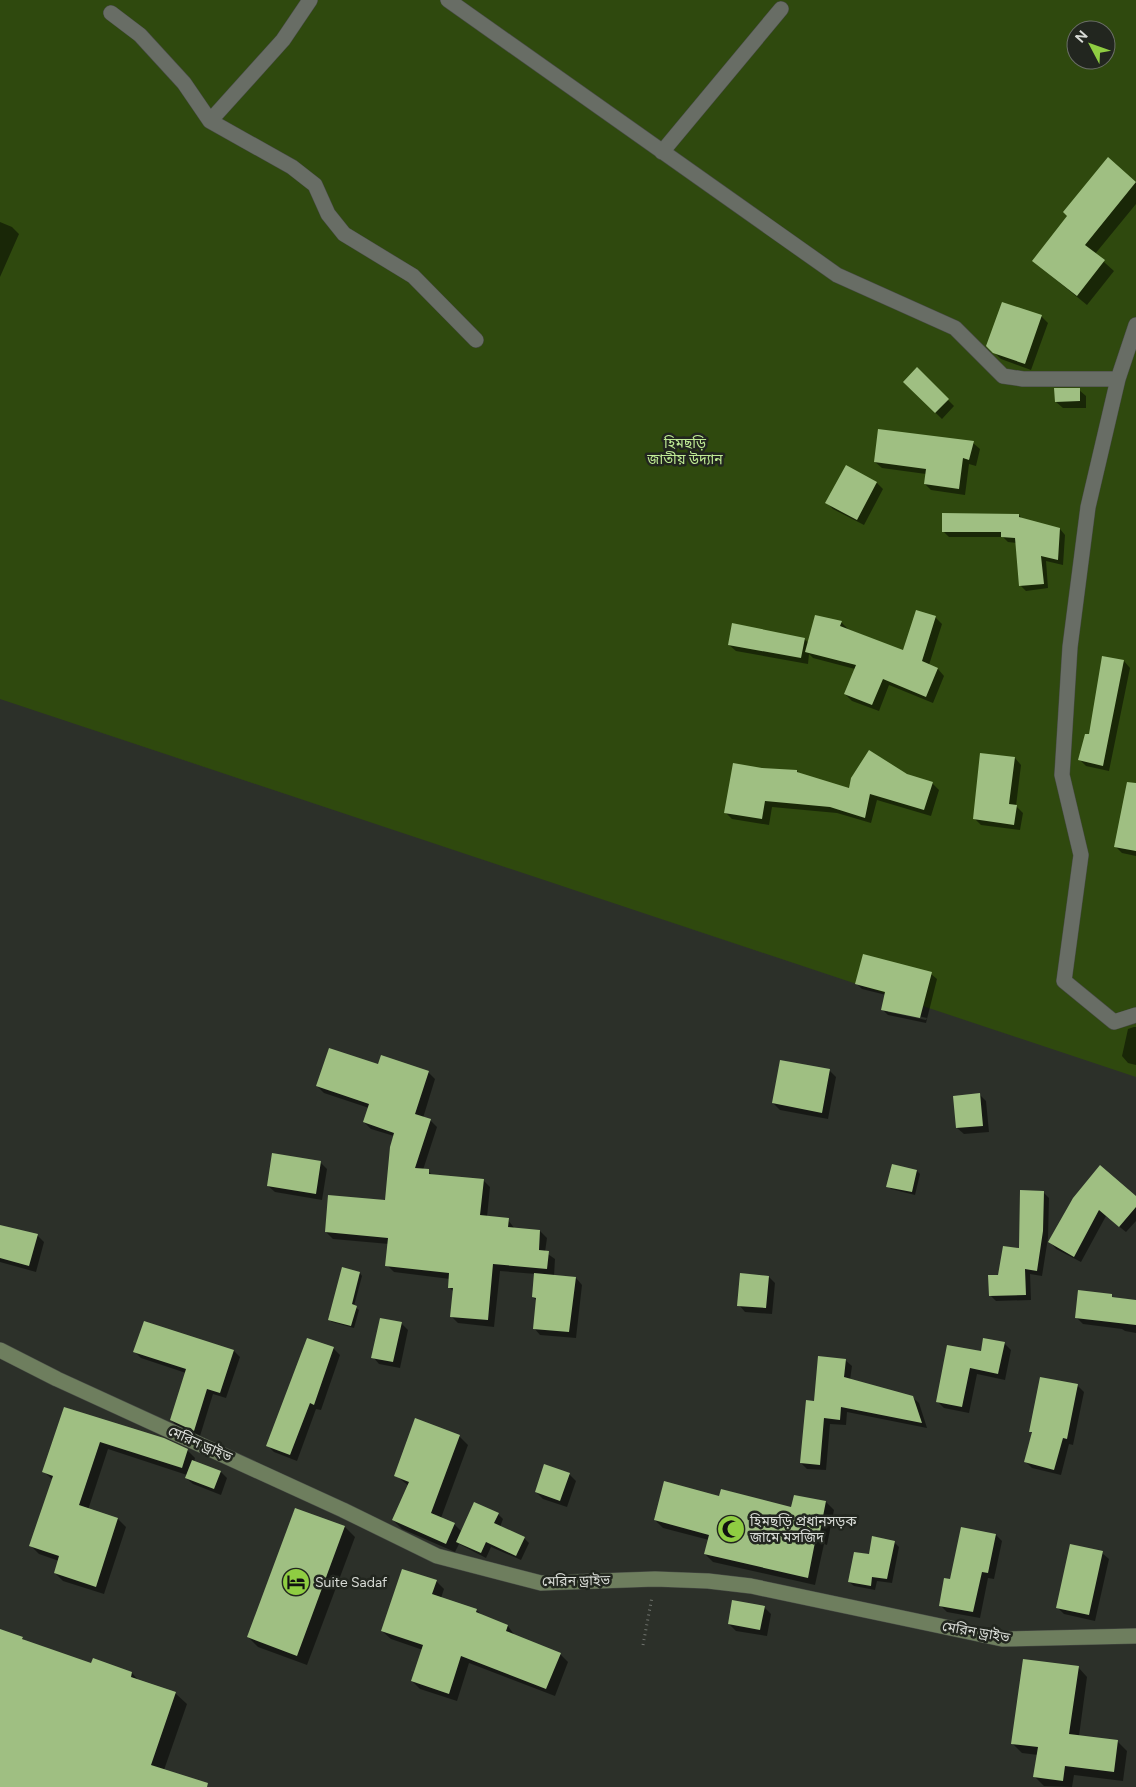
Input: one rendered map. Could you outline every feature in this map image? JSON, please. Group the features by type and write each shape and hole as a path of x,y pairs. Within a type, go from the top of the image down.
{"main road":[{"name":"মেরিন ড্রাইভ","path":"0,1350 57,1379 343,1510 436,1556 541,1583 655,1579 708,1581 751,1586 1002,1639 1136,1636"}],"street":[{"path":"210,121 283,40 310,0"},
{"path":"448,0 837,275 955,328 1003,376 1023,380 1118,379"},
{"path":"662,152 781,9"},
{"path":"111,13 140,35 184,83 210,121 292,167 315,185 328,214 344,234 413,276 476,340"},
{"path":"1136,325 1118,379 1088,507 1070,647 1062,775 1081,855 1064,982 1114,1022 1136,1015"}],"path":[{"path":"643,1645 655,1579"}],"green space":[{"name":"হিমছড়ি জাতীয় উদ্যান","path":"0,0 1136,0 1136,1077 0,699"}],"building":[{"path":"1108,157 1136,182 1085,245 1105,260 1077,296 1032,261 1067,216 1063,212"},
{"path":"1002,302 1042,315 1025,364 993,353 986,346"},
{"path":"917,367 949,399 935,413 903,382"},
{"path":"1054,388 1080,388 1080,401 1055,402"},
{"path":"878,429 974,441 969,460 963,458 959,489 924,484 926,469 874,462"},
{"path":"846,465 877,482 857,520 825,503"},
{"path":"942,513 1019,514 1019,517 1060,528 1058,560 1041,556 1044,584 1019,586 1015,538 1001,537 1001,532 942,532"},
{"path":"916,610 936,616 922,661 938,668 926,697 883,679 872,705 844,694 856,665 805,652 815,615 842,621 840,626 903,650"},
{"path":"732,623 805,638 801,658 728,645"},
{"path":"1102,656 1124,660 1103,766 1078,760 1085,734 1089,734"},
{"path":"869,750 907,774 933,782 924,810 870,794 865,818 830,807 765,801 762,819 724,813 733,763 762,768 797,770 797,772 849,788 851,778"},
{"path":"980,753 1015,757 1009,804 1017,805 1014,825 973,819"},
{"path":"1127,782 1136,783 1136,851 1114,847"},
{"path":"863,954 932,972 920,1018 881,1010 885,992 855,984"},
{"path":"329,1048 378,1064 381,1055 429,1071 415,1114 431,1119 415,1168 429,1169 429,1174 484,1179 480,1215 509,1218 508,1227 540,1230 539,1250 549,1251 547,1269 493,1264 488,1320 450,1317 453,1288 448,1288 449,1273 385,1266 388,1238 325,1232 328,1195 385,1200 390,1147 394,1133 363,1122 369,1104 316,1086"},
{"path":"780,1060 830,1069 822,1113 772,1103"},
{"path":"980,1093 983,1126 956,1128 953,1096"},
{"path":"272,1153 321,1161 316,1194 267,1186"},
{"path":"892,1164 917,1170 912,1192 886,1187"},
{"path":"1100,1165 1136,1196 1136,1207 1119,1227 1099,1210 1074,1257 1048,1242 1073,1198"},
{"path":"1020,1190 1044,1191 1043,1231 1037,1271 1025,1269 1026,1295 989,1296 988,1275 998,1275 1003,1246 1019,1248"},
{"path":"0,1225 38,1234 29,1266 0,1258"},
{"path":"342,1267 360,1272 352,1304 357,1306 351,1326 328,1320"},
{"path":"534,1273 576,1277 569,1332 533,1329 536,1298 532,1297"},
{"path":"740,1273 769,1276 766,1308 737,1306"},
{"path":"1078,1290 1112,1294 1112,1297 1136,1300 1136,1325 1075,1318"},
{"path":"380,1318 402,1322 393,1362 371,1358"},
{"path":"144,1321 234,1350 220,1393 207,1389 194,1431 170,1420 186,1369 133,1352"},
{"path":"307,1338 334,1347 314,1405 310,1403 290,1455 266,1446"},
{"path":"983,1338 1005,1342 998,1374 970,1368 962,1407 936,1402 947,1345 981,1351"},
{"path":"818,1356 846,1359 844,1377 913,1396 922,1423 841,1407 840,1420 824,1418 820,1465 800,1463 806,1400 814,1401"},
{"path":"1040,1377 1078,1384 1067,1439 1063,1438 1054,1470 1024,1462 1032,1432 1029,1432"},
{"path":"64,1407 164,1438 188,1449 182,1468 100,1442 79,1505 118,1518 96,1587 54,1573 59,1556 29,1546 53,1476 42,1472"},
{"path":"415,1418 460,1435 431,1513 455,1523 446,1544 392,1520 409,1482 394,1476"},
{"path":"192,1460 221,1471 214,1489 185,1478"},
{"path":"544,1464 570,1473 560,1501 535,1492"},
{"path":"664,1481 719,1496 721,1489 791,1507 794,1495 826,1501 819,1537 816,1537 808,1578 704,1554 709,1535 654,1520"},
{"path":"474,1502 499,1513 494,1523 525,1537 516,1556 486,1542 481,1553 456,1542"},
{"name":"Suite Sadaf","path":"295,1508 345,1526 297,1656 247,1637"},
{"path":"961,1527 996,1534 988,1573 982,1572 973,1612 939,1606 944,1578 950,1579"},
{"path":"872,1536 895,1541 887,1579 872,1577 871,1586 848,1582 854,1552 869,1554"},
{"path":"1070,1544 1103,1551 1089,1615 1056,1608"},
{"path":"402,1569 437,1580 432,1594 477,1609 476,1612 508,1625 506,1631 561,1653 546,1689 461,1656 449,1694 411,1681 423,1645 381,1631"},
{"path":"732,1600 765,1606 760,1630 728,1624"},
{"path":"0,1629 23,1637 22,1639 91,1663 93,1658 132,1672 131,1677 176,1692 151,1765 208,1783 207,1787 0,1787"},
{"path":"1023,1659 1079,1666 1069,1734 1118,1740 1114,1772 1065,1766 1063,1781 1033,1777 1038,1747 1011,1744"}],"place":[{"name":"হিমছড়ি প্রধানসড়ক জামে মসজিদ","path":"731,1529"},
{"name":"Suite Sadaf","path":"296,1582"}]}
